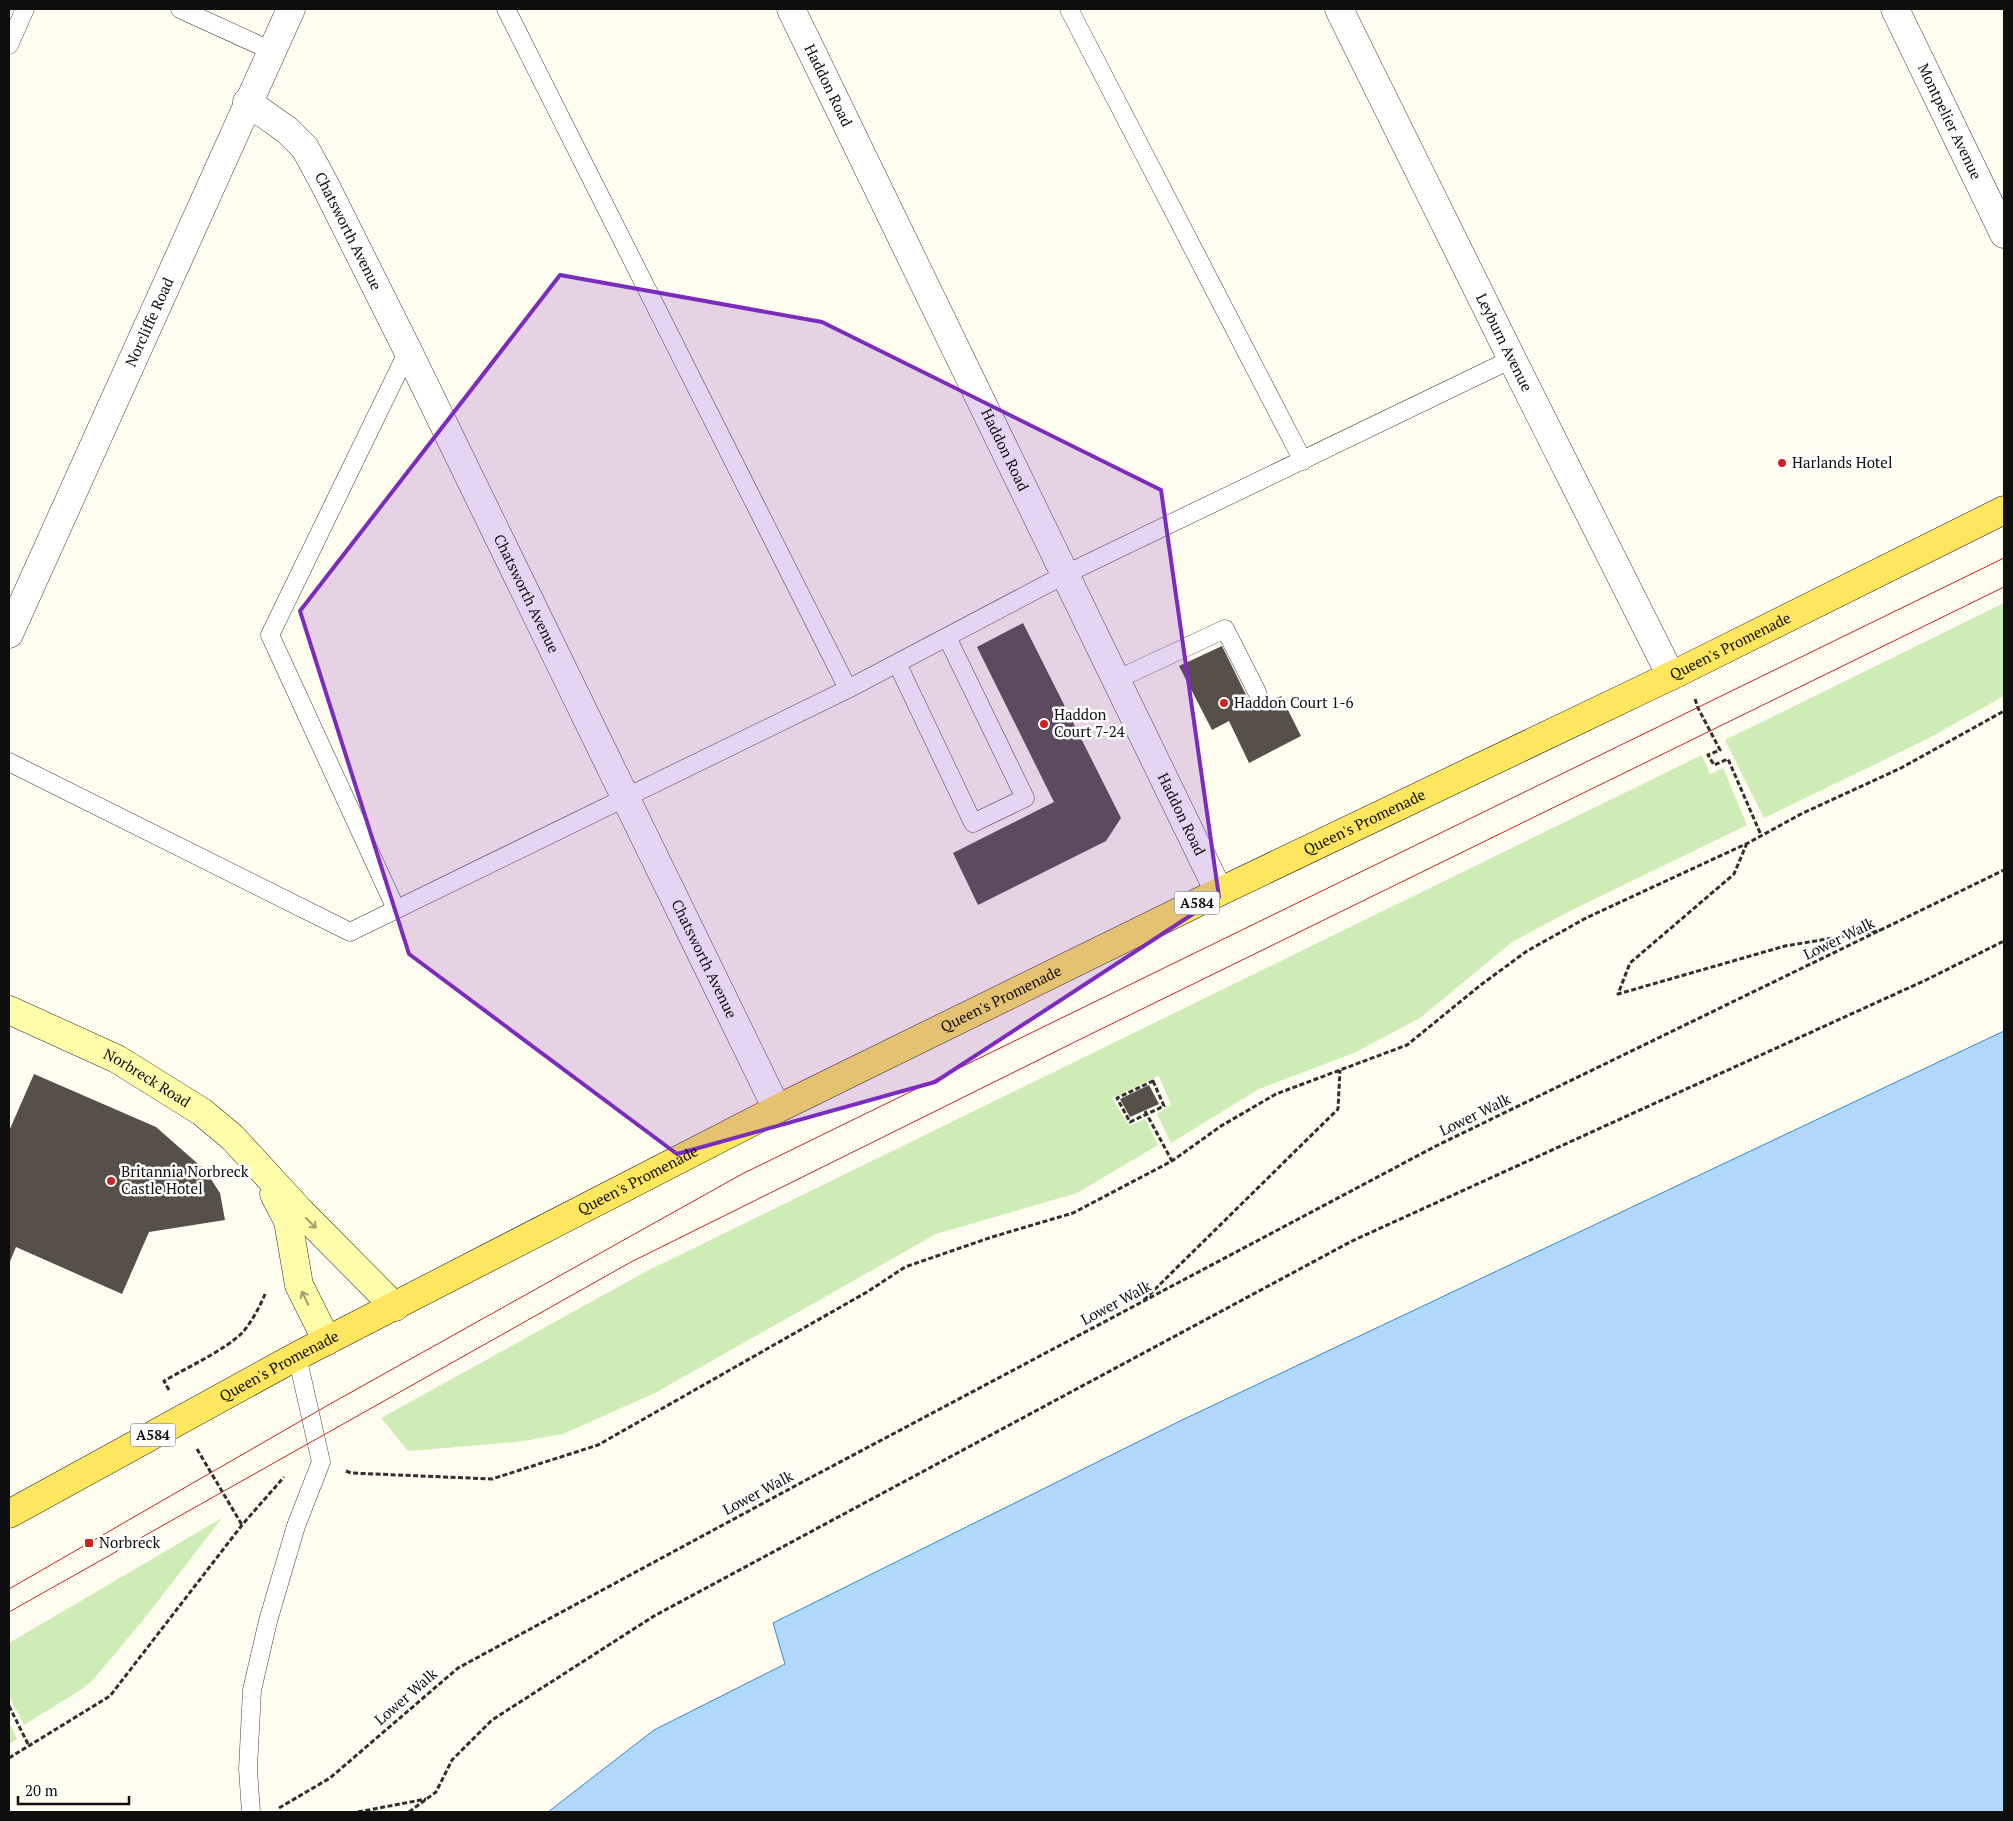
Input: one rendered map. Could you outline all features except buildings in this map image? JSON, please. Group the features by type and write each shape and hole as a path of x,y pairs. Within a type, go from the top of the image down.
{"main road":[{"name":"Queen's Promenade","path":"9,1514 296,1356 327,1342 777,1109 1220,892 1676,674 2004,510"}],"street":[{"name":"Norcliffe Road","path":"9,634 291,9"},
{"name":"Haddon Road","path":"791,9 1220,892"},
{"name":"Leyburn Avenue","path":"1339,9 1512,359 1676,674"},
{"name":"Montpelier Avenue","path":"1895,9 2004,234"},
{"name":"Chatsworth Avenue","path":"248,102 287,130 305,148 408,351 777,1109"},
{"name":"Norbreck Road","path":"9,1010 117,1059 202,1112 232,1137 265,1175 395,1307"},
{"name":"Norbreck Road","path":"265,1175 288,1221 299,1285 327,1342"}],"lane":[{"path":"9,46 25,9"},
{"path":"180,9 272,51"},
{"path":"506,9 848,689"},
{"path":"1069,9 1303,461"},
{"path":"396,909 270,636 408,351"},
{"path":"9,762 350,932 625,796 848,689 1066,574 1512,359"},
{"path":"1116,680 1225,629 1258,692"},
{"path":"897,663 973,823 1025,798 946,637"},
{"path":"251,1812 248,1769 252,1690 268,1621 296,1526 321,1462 296,1356"}],"path":[{"path":"1676,674 1698,708 1720,750 1708,755 1714,765 1728,759 1761,835"},
{"path":"9,1758 110,1696 242,1525 282,1478 321,1462 351,1473 492,1479 598,1445 868,1292 905,1267 992,1237 1073,1213 1172,1161 1221,1126 1276,1094 1407,1045 1482,984 1527,951 1586,918 1748,843 1801,814 1901,768 2004,712"},
{"path":"1748,843 1734,874 1630,963 1618,994 1784,946 1884,930"},
{"name":"Lower Walk","path":"272,1812 330,1778 458,1668 808,1479 1436,1146 1884,930 2004,870"},
{"path":"409,1812 436,1792 452,1760 492,1720 654,1616 774,1550 1352,1241 1917,984 2004,941"},
{"path":"1141,1302 1338,1109 1340,1070"},
{"path":"1153,1081 1164,1106 1148,1115 1130,1122 1117,1098 1153,1081"},
{"path":"1145,1111 1172,1161"},
{"path":"196,1449 242,1525"},
{"path":"9,1706 29,1746"},
{"path":"358,1812 427,1799"}],"highlighted area":[{"path":"560,275 822,322 1161,490 1219,897 935,1082 677,1154 409,954 300,611"}],"green space":[{"path":"2004,603 2004,696 1927,739 1764,818 1725,740"},
{"path":"1702,755 1710,774 1723,768 1747,825 1574,909 1512,942 1420,1018 1354,1053 1259,1089 1171,1143 1157,1114 1171,1105 1159,1076 1112,1098 1129,1126 1145,1119 1158,1145 1077,1193 936,1234 655,1393 563,1434 517,1442 408,1451 381,1418 647,1271"},
{"path":"222,1518 144,1619 93,1680 82,1689 24,1725 9,1696 9,1643"},
{"path":"9,1722 17,1739 9,1744"}],"water":[{"path":"2004,1031 2004,1812 548,1812 654,1730 785,1664 773,1623 1182,1420"}],"tram line":[{"path":"9,1589 330,1404 742,1174 2004,558"},
{"path":"9,1612 631,1262 1089,1035 2004,587"}],"place":[{"name":"Harlands Hotel","path":"1782,463"},
{"name":"Haddon Court 1-6","path":"1224,703"},
{"name":"Haddon Court 7-24","path":"1044,724"},
{"name":"Britannia Norbreck Castle Hotel","path":"111,1181"},
{"name":"Norbreck","path":"89,1543"}]}
